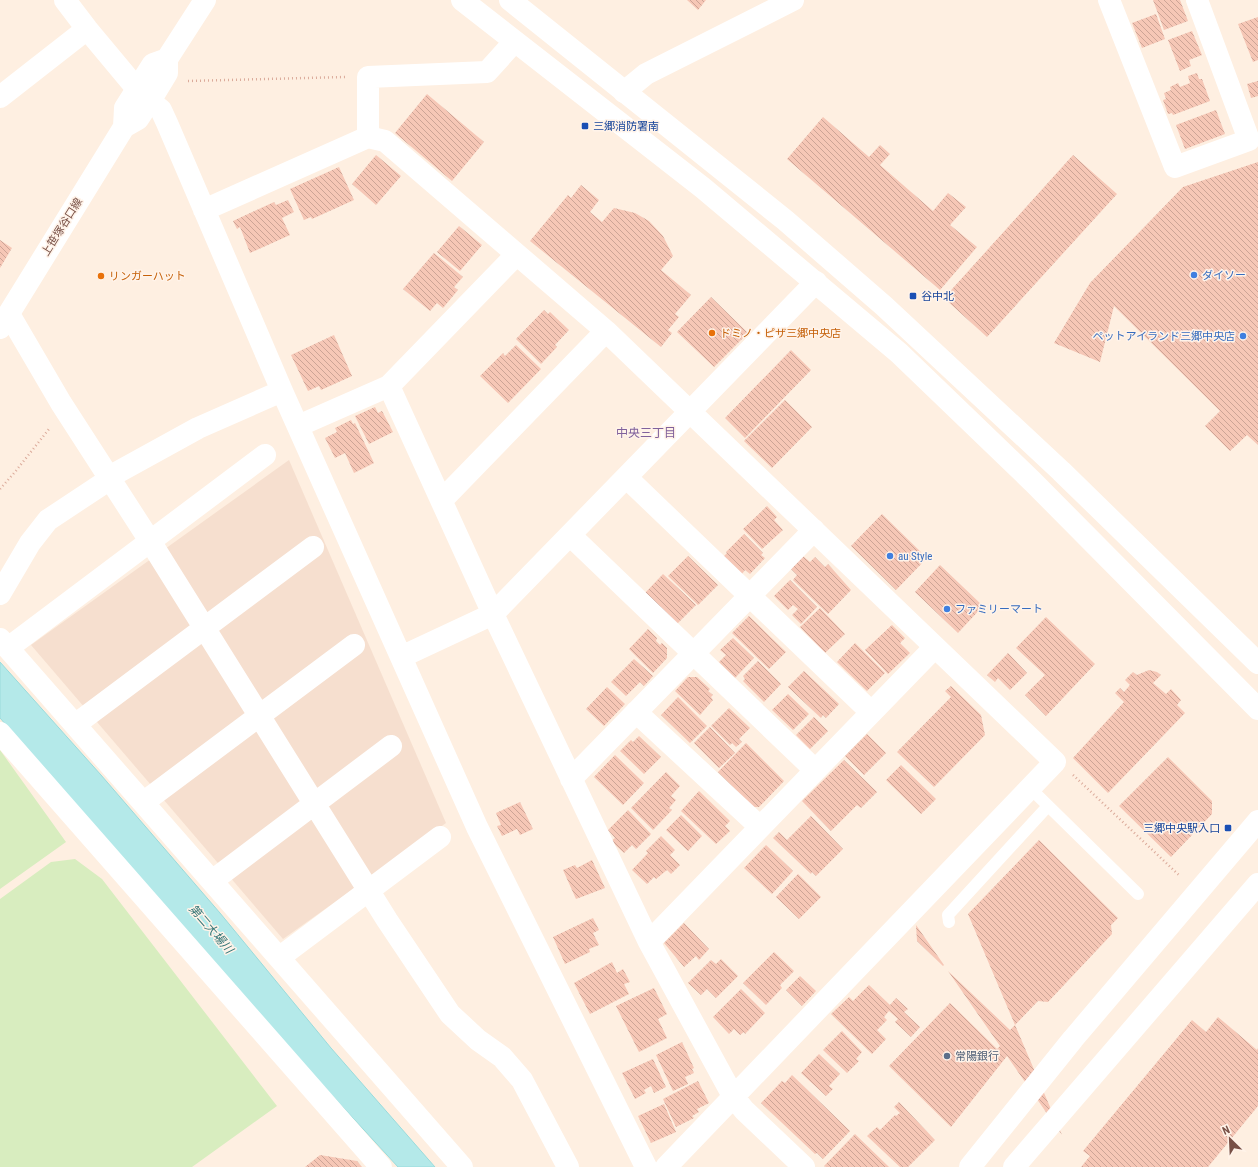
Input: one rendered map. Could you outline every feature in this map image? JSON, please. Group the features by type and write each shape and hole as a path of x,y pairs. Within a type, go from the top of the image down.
{"street":[{"path":"65,0 86,29 144,95 161,110 204,210 273,395 298,426 477,827 646,1167"},
{"name":"上笹塚谷口線","path":"4,321 124,127 125,108 144,95 153,64 167,59 205,0"},
{"path":"462,0 702,188 899,353 1028,476 1258,709"},
{"path":"510,0 785,220 884,306 1055,466 1258,663"},
{"path":"624,92 646,74 793,0"},
{"path":"1109,0 1175,167 1253,138 1197,0"},
{"path":"0,97 86,29"},
{"path":"368,137 368,77 487,72 514,42"},
{"path":"204,210 368,137 384,141 606,331 690,410 934,648 1055,762 666,1167"},
{"path":"298,426 389,386 516,255"},
{"path":"401,657 494,614 627,478 690,410 816,282"},
{"path":"4,321 64,409 150,541 204,629 260,715 314,804 450,1014 478,1040 502,1057 522,1080 568,1167"},
{"path":"442,500 606,331"},
{"path":"389,386 571,779 649,942 733,1096 744,1110 804,1167"},
{"path":"0,594 30,543 48,520 109,478 198,428 273,395"},
{"path":"265,455 150,541 4,644 76,724 462,1167"},
{"path":"627,478 870,712"},
{"path":"571,779 814,530"},
{"path":"571,536 814,769"},
{"path":"76,724 313,547"},
{"path":"144,802 354,644"},
{"path":"649,942 814,769 934,648"},
{"path":"636,712 759,826"},
{"path":"0,733 381,1167"},
{"path":"212,881 391,746"},
{"path":"970,1167 1073,1039 1258,822"},
{"path":"280,957 440,837"},
{"path":"1014,1167 1258,884"}],"lane":[{"path":"1030,788 1138,894"},
{"path":"949,922 948,915 1048,806"}],"path":[{"path":"182,81 368,77"},
{"path":"0,488 16,472 64,409"},
{"path":"1055,762 1066,768 1182,878"}],"shaded area":[{"path":"289,460 446,823 283,939 31,645"}],"green space":[{"path":"0,750 66,842 0,889"},
{"path":"75,859 102,879 277,1106 192,1167 0,1167 0,899 51,862"}],"water":[{"name":"第二大場川","path":"0,662 101,775 220,913 331,1048 435,1167 398,1167 273,1031 0,718"}],"building":[{"path":"687,0 706,0 698,10"},
{"path":"1153,0 1180,0 1188,21 1164,30"},
{"path":"1156,14 1165,39 1142,48 1132,23"},
{"path":"1258,17 1258,60 1253,62 1238,24"},
{"path":"1192,31 1202,55 1189,60 1191,66 1180,71 1168,40"},
{"path":"1197,73 1199,79 1202,79 1210,101 1173,115 1172,113 1168,114 1163,100 1166,99 1164,93 1171,90 1170,87 1178,83 1180,87 1190,83 1188,76"},
{"path":"1258,81 1258,96 1251,98 1247,84"},
{"path":"427,94 484,142 452,181 395,133"},
{"path":"1216,110 1225,134 1185,149 1176,125"},
{"path":"823,117 869,157 880,145 890,154 880,165 933,211 948,193 966,207 950,225 977,247 940,290 787,159"},
{"path":"376,155 401,176 376,205 352,184"},
{"path":"1073,155 1117,194 987,337 944,298"},
{"path":"1258,162 1258,445 1247,435 1230,451 1205,426 1220,411 1114,306 1100,362 1054,343 1090,283 1183,187"},
{"path":"339,167 354,200 312,219 311,217 304,220 290,189"},
{"path":"581,185 599,200 590,212 602,222 614,208 635,213 649,221 663,236 673,256 661,270 691,295 675,314 679,317 668,330 672,333 661,347 530,241 568,195 571,198"},
{"path":"288,200 294,212 282,218 290,235 250,253 240,227 237,229 233,221 274,202 276,205"},
{"path":"459,226 482,245 460,271 437,252"},
{"path":"0,240 12,248 0,268"},
{"path":"434,253 463,277 454,287 458,290 443,308 437,303 430,311 403,289"},
{"path":"711,297 748,333 714,367 677,332"},
{"path":"544,310 548,314 550,312 569,330 555,345 557,347 541,364 516,339"},
{"path":"334,335 352,376 321,390 319,386 308,391 291,355"},
{"path":"516,345 541,369 508,403 480,376 503,353 505,356"},
{"path":"791,350 811,370 745,438 725,418"},
{"path":"785,400 812,427 772,468 744,441"},
{"path":"375,407 378,413 382,411 393,432 369,444 355,416"},
{"path":"351,420 353,424 355,423 374,463 354,473 345,453 335,458 325,438 337,432 335,428"},
{"path":"767,506 777,517 774,520 783,530 762,549 743,529"},
{"path":"882,514 927,558 896,590 851,546"},
{"path":"744,534 763,553 761,555 765,558 750,574 745,570 742,574 724,556 727,553 726,552"},
{"path":"688,556 718,585 698,605 668,576"},
{"path":"803,556 810,562 815,557 825,567 828,564 851,590 828,614 793,580 797,575 791,569"},
{"path":"940,565 983,606 958,633 915,592"},
{"path":"663,574 696,605 677,624 645,593"},
{"path":"790,580 817,607 801,624 792,615 798,609 793,605 788,610 774,596"},
{"path":"820,608 845,634 825,653 800,627"},
{"path":"749,616 786,652 769,669 732,633"},
{"path":"1046,617 1095,664 1046,716 1025,695 1045,675 1016,648"},
{"path":"892,625 905,638 900,643 910,653 888,674 865,650"},
{"path":"648,629 657,638 656,641 660,645 662,643 667,648 667,658 653,673 629,649"},
{"path":"733,638 754,658 735,678 719,662 726,655 720,650"},
{"path":"855,643 885,673 867,691 837,662"},
{"path":"1008,653 1027,673 1010,690 998,678 995,682 987,675"},
{"path":"634,659 653,676 644,686 640,682 626,696 611,682"},
{"path":"758,661 781,684 764,702 743,681 745,679 743,676"},
{"path":"1149,670 1157,672 1161,675 1153,683 1166,694 1171,689 1181,700 1177,705 1185,713 1108,793 1073,758 1124,702 1115,693 1120,688 1124,692 1130,685 1125,680 1133,672 1137,675"},
{"path":"804,671 839,704 826,718 823,715 821,718 788,687"},
{"path":"688,677 697,677 710,689 708,691 713,695 711,697 713,700 700,715 675,691"},
{"path":"951,686 981,715 985,735 934,787 897,752 951,697 945,691"},
{"path":"607,687 625,704 604,726 586,709"},
{"path":"788,694 809,714 793,730 772,710"},
{"path":"678,697 707,726 690,743 661,715"},
{"path":"729,708 750,728 739,739 742,742 736,747 732,743 730,745 711,726"},
{"path":"814,717 828,731 810,749 796,735"},
{"path":"710,727 735,753 719,768 694,743"},
{"path":"867,734 886,753 864,775 845,756"},
{"path":"639,736 661,757 644,774 620,751 631,740 633,742"},
{"path":"746,743 784,781 759,807 753,807 718,772"},
{"path":"615,755 644,783 623,805 594,777"},
{"path":"1168,757 1212,801 1212,814 1171,857 1119,806"},
{"path":"844,760 877,792 861,808 857,805 831,831 802,801"},
{"path":"901,765 936,799 921,814 886,780"},
{"path":"666,772 680,786 671,796 676,800 669,808 672,810 653,830 631,808"},
{"path":"699,791 730,821 725,826 730,831 716,844 681,811"},
{"path":"520,802 533,829 520,835 517,829 502,836 497,826 501,825 496,813"},
{"path":"628,810 651,834 636,849 632,845 624,853 611,841 615,838 608,830"},
{"path":"681,815 702,836 688,851 666,830"},
{"path":"811,816 843,849 816,876 812,872 811,874 773,838 779,832 787,840"},
{"path":"661,836 675,850 670,855 680,865 671,874 667,870 656,879 654,877 647,884 632,870 648,853 646,851"},
{"path":"1039,840 1118,918 1111,925 1112,934 1048,1002 1038,1001 1015,1025 968,914"},
{"path":"766,845 793,871 772,894 744,868"},
{"path":"592,860 605,888 576,899 563,870 575,865 577,868"},
{"path":"798,874 821,897 799,919 776,897"},
{"path":"593,918 599,930 593,933 599,945 589,949 590,952 565,964 553,937"},
{"path":"684,923 709,949 699,960 696,956 684,967 664,943"},
{"path":"916,925 944,965 943,966 917,941"},
{"path":"774,952 794,971 780,985 782,988 766,1005 743,983"},
{"path":"721,959 738,976 716,998 707,989 701,995 688,983 711,960 716,964"},
{"path":"612,962 617,973 623,969 630,982 624,984 629,994 590,1014 574,983"},
{"path":"948,971 1010,1030 1015,1025 1062,1135 1007,1056 951,1127 889,1066 950,1003 997,1049 1000,1046"},
{"path":"800,976 816,991 802,1006 786,990"},
{"path":"869,985 890,1005 896,998 908,1009 904,1012 920,1027 911,1037 895,1022 898,1019 889,1011 884,1017 887,1020 877,1030 886,1039 872,1054 831,1014 849,997 853,1001"},
{"path":"654,988 667,1014 658,1019 667,1038 639,1052 616,1006"},
{"path":"741,989 765,1013 745,1034 744,1032 740,1035 734,1029 729,1034 713,1017"},
{"path":"1218,1017 1257,1050 1258,1048 1258,1106 1208,1167 1081,1167 1090,1156 1083,1151 1192,1020 1206,1032"},
{"path":"842,1031 862,1052 856,1059 859,1061 847,1073 823,1050"},
{"path":"682,1042 694,1068 692,1069 694,1073 685,1077 688,1084 673,1091 656,1055"},
{"path":"819,1054 840,1074 829,1086 833,1089 826,1096 801,1073"},
{"path":"653,1059 666,1087 654,1093 651,1086 644,1090 646,1093 635,1099 622,1073"},
{"path":"792,1075 850,1131 823,1159 817,1153 815,1154 761,1103 782,1081 785,1083"},
{"path":"698,1081 709,1103 697,1109 699,1112 692,1116 694,1118 676,1127 663,1099"},
{"path":"899,1102 935,1140 908,1167 900,1167 867,1136 877,1127 880,1130 895,1115 896,1116 900,1113 894,1107"},
{"path":"664,1104 676,1132 651,1143 638,1116"},
{"path":"855,1134 889,1167 824,1166"},
{"path":"320,1155 357,1161 362,1167 305,1167"}],"place":[{"name":"三郷消防署南","path":"585,126"},
{"name":"ダイソー","path":"1194,275"},
{"name":"リンガーハット","path":"101,276"},
{"name":"谷中北","path":"913,296"},
{"name":"ドミノ・ピザ三郷中央店","path":"712,333"},
{"name":"ペットアイランド三郷中央店","path":"1243,336"},
{"name":"au Style","path":"890,556"},
{"name":"ファミリーマート","path":"947,609"},
{"name":"三郷中央駅入口","path":"1228,828"},
{"name":"常陽銀行","path":"947,1056"}],"district":[{"name":"中央三丁目","path":"646,433"}]}
